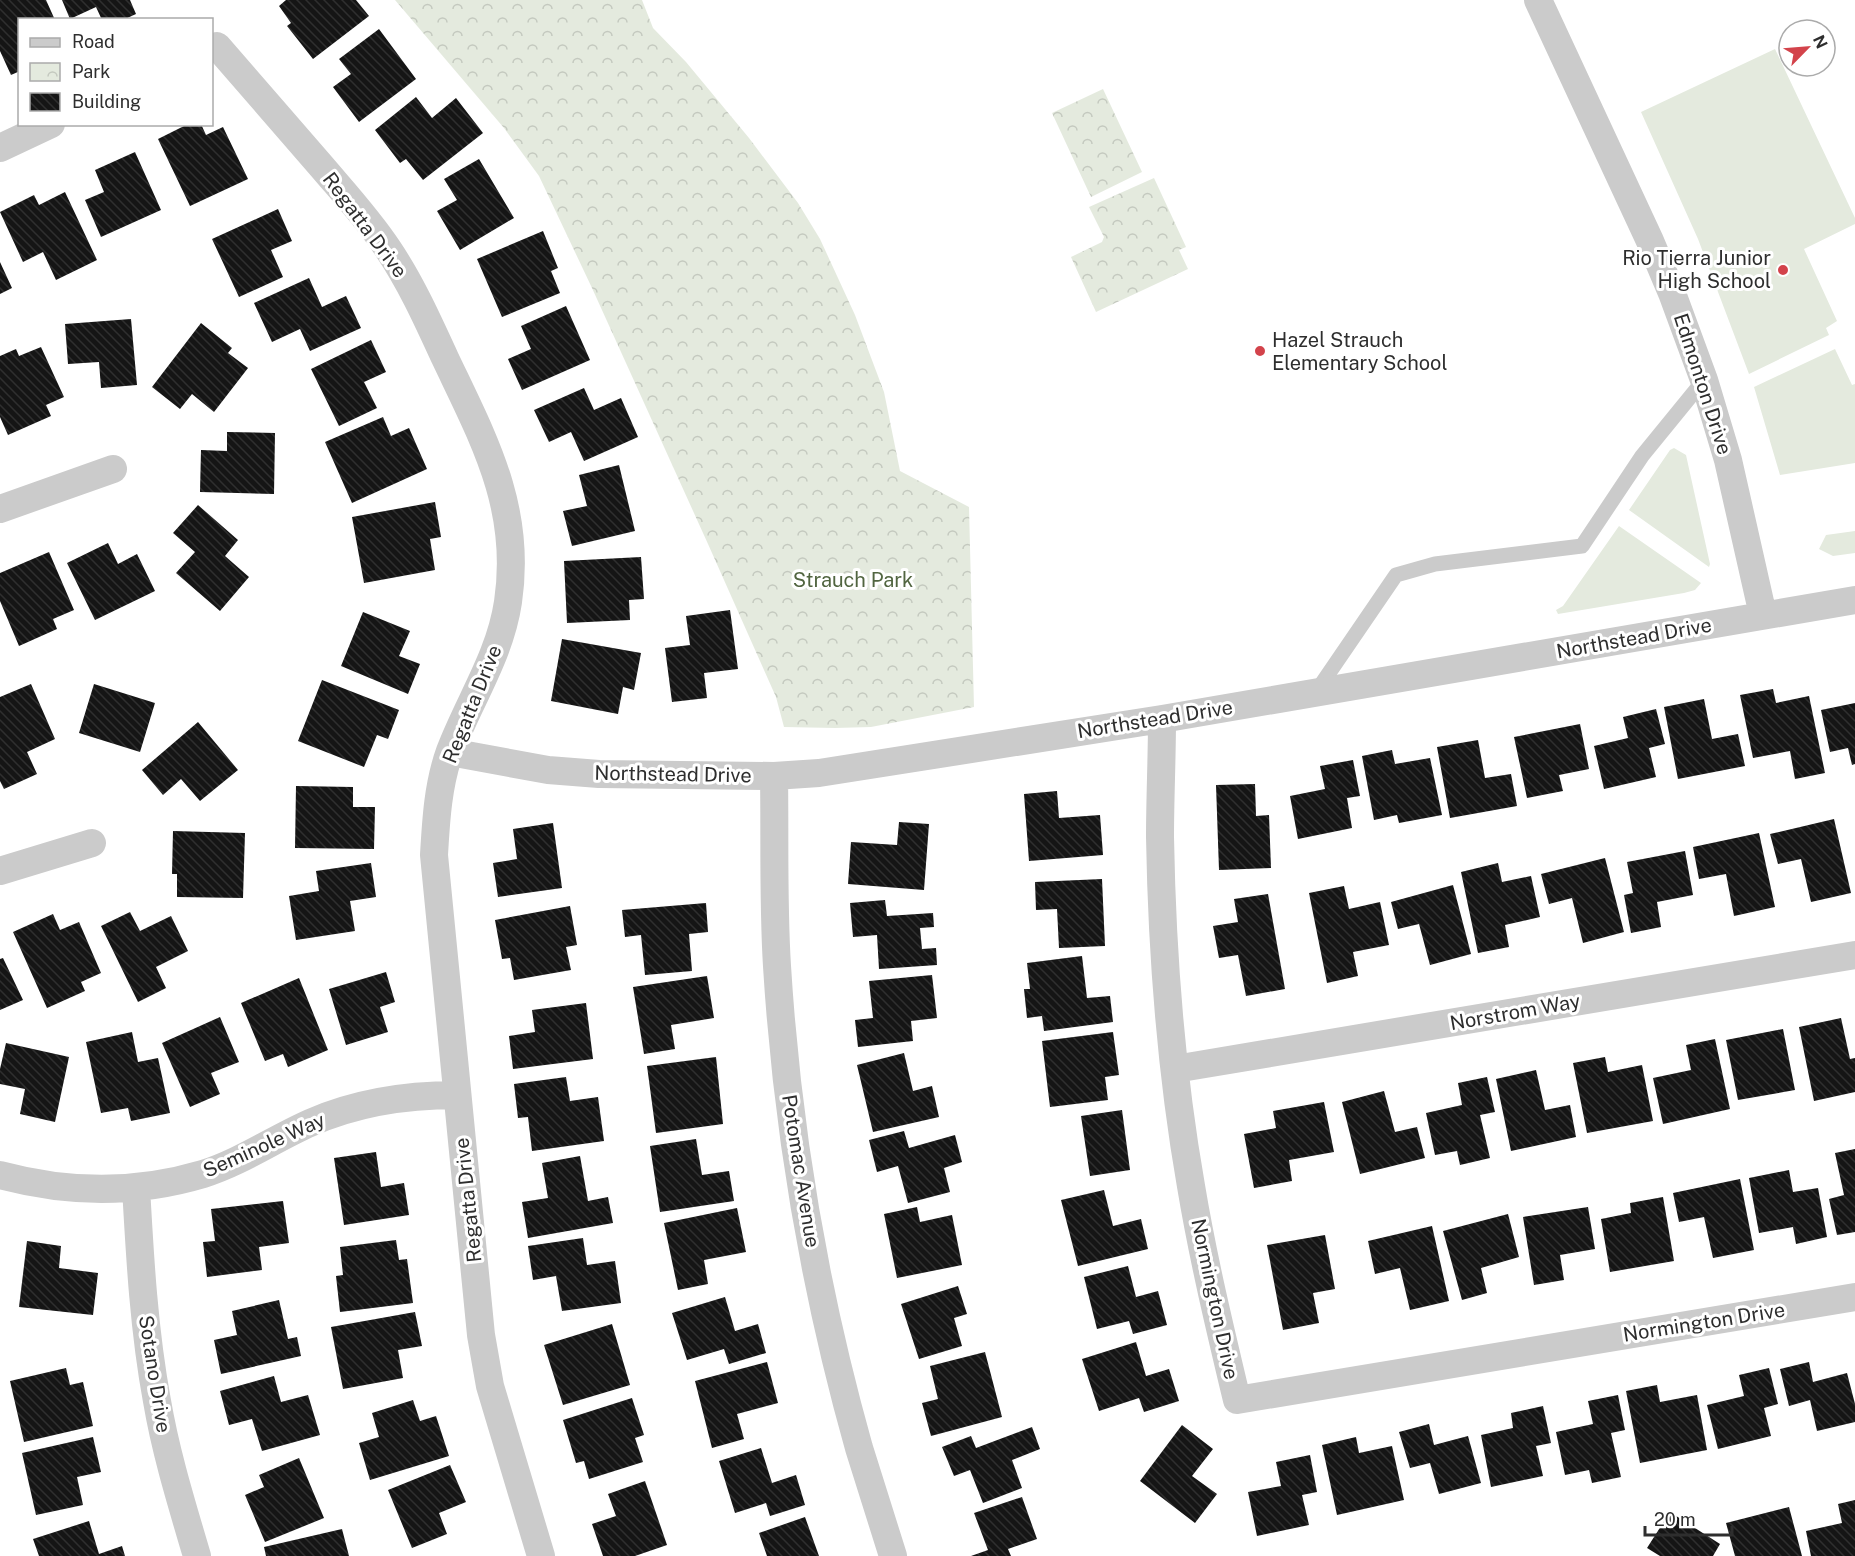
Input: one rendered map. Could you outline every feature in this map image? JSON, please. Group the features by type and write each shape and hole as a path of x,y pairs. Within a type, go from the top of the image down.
{"street":[{"name":"Edmonton Drive","path":"1538,0 1650,241 1704,380 1728,460 1763,615"},
{"name":"Regatta Drive","path":"213,48 217,46 358,209 388,248 416,296 484,440 500,482 510,530 511,579 508,603 503,628 487,674 466,714 450,752 436,813 434,855 481,1335 490,1386 541,1556"},
{"path":"0,148 47,126"},
{"path":"0,509 113,469"},
{"name":"Northstead Drive","path":"450,752 548,770 588,773 774,776 819,773 1162,719 1855,600"},
{"name":"Normington Drive","path":"1162,719 1162,895 1175,1069 1191,1185 1213,1299 1237,1400 1855,1297"},
{"name":"Potomac Avenue","path":"774,776 776,965 788,1087 805,1208 829,1328 856,1436 893,1556"},
{"path":"0,871 92,843"},
{"name":"Norstrom Way","path":"1175,1069 1855,955"},
{"name":"Seminole Way","path":"0,1175 31,1183 81,1189 136,1188 204,1173 251,1155 309,1123 347,1109 386,1099 457,1095"},
{"name":"Sotano Drive","path":"136,1188 142,1287 157,1401 173,1475 197,1556"}],"lane":[{"path":"1315,693 1396,575 1435,564 1582,546 1642,456 1704,380"}],"green space":[{"name":"Strauch Park","path":"395,0 642,0 653,28 686,62 749,138 798,203 820,239 855,315 884,392 900,471 969,507 974,707 871,727 784,727 776,697 708,544 539,176 504,128"},
{"path":"1775,49 1777,78 1789,78 1855,218 1855,224 1804,249 1837,321 1826,328 1829,335 1749,374 1698,239 1641,112"},
{"path":"1103,89 1142,172 1091,197 1052,113"},
{"path":"1154,178 1186,247 1179,250 1188,269 1096,312 1071,257 1102,242 1104,237 1089,207"},
{"path":"1835,349 1852,385 1855,384 1855,463 1780,475 1754,387"},
{"path":"1674,448 1686,455 1709,567 1629,510 1670,450"},
{"path":"1619,526 1701,583 1695,590 1684,593 1558,614 1556,610 1563,606"},
{"path":"1855,531 1855,553 1833,556 1819,549 1826,535"}],"building":[{"path":"0,0 46,0 54,18 18,18 18,72 11,75 0,51"},
{"path":"62,0 130,0 136,14 127,18 101,18 96,7 70,18"},
{"path":"286,0 356,0 369,16 313,59 287,26 291,23 279,6"},
{"path":"379,29 416,79 359,122 333,87 351,74 339,59"},
{"path":"416,97 432,118 456,98 483,133 423,180 406,159 400,163 375,130"},
{"path":"184,126 202,126 206,135 223,127 248,179 190,206 158,139"},
{"path":"135,152 161,210 101,237 85,200 104,192 95,170"},
{"path":"479,159 514,218 460,250 437,211 457,200 444,179"},
{"path":"65,192 97,260 56,280 43,252 23,262 0,212 34,195 39,205"},
{"path":"278,209 292,241 271,250 283,277 239,297 212,239"},
{"path":"543,231 558,268 551,271 560,293 502,317 477,259"},
{"path":"0,262 12,288 0,294"},
{"path":"309,278 322,307 346,296 361,328 310,351 300,329 272,342 254,303"},
{"path":"566,306 590,360 522,390 508,359 531,349 521,326"},
{"path":"131,319 137,385 101,388 99,362 68,364 65,324"},
{"path":"201,323 232,348 228,353 248,368 214,412 192,394 180,409 152,387"},
{"path":"371,340 386,372 364,382 377,408 339,426 311,369"},
{"path":"41,347 64,397 46,405 51,416 8,435 0,417 0,356 16,349 19,356"},
{"path":"584,388 594,410 621,398 638,437 584,461 571,432 549,442 534,410"},
{"path":"383,417 391,436 409,428 427,469 352,503 325,442"},
{"path":"227,432 275,433 274,494 200,492 201,450 227,451"},
{"path":"619,465 635,531 572,546 563,511 587,506 579,475"},
{"path":"435,502 441,537 430,539 435,570 364,583 352,517"},
{"path":"198,505 238,540 225,556 249,577 220,611 176,573 195,552 173,533"},
{"path":"108,543 118,564 137,554 155,591 95,620 67,563"},
{"path":"49,552 74,610 53,619 57,629 19,646 0,601 0,573"},
{"path":"641,557 644,599 629,600 630,620 567,623 564,561"},
{"path":"730,610 738,669 704,673 707,698 672,702 665,648 690,645 686,616"},
{"path":"363,612 410,631 399,656 420,664 408,694 341,666"},
{"path":"562,639 641,653 634,690 623,687 618,714 551,701"},
{"path":"322,680 399,710 388,739 377,735 364,767 298,741"},
{"path":"31,684 55,739 27,752 37,774 4,789 0,781 0,697"},
{"path":"94,684 155,703 140,752 79,733"},
{"path":"1773,689 1776,703 1809,696 1825,773 1795,779 1790,751 1753,758 1740,695"},
{"path":"1704,699 1712,739 1738,734 1745,766 1678,779 1664,707"},
{"path":"1855,703 1855,764 1852,765 1848,748 1830,752 1821,710"},
{"path":"1656,709 1665,744 1649,748 1656,777 1604,789 1594,746 1628,738 1623,717"},
{"path":"198,722 238,770 200,801 181,779 163,795 142,770"},
{"path":"1580,724 1589,769 1559,775 1563,791 1527,798 1514,737"},
{"path":"1478,740 1485,778 1511,774 1517,806 1450,818 1437,747"},
{"path":"1392,750 1395,764 1430,758 1442,815 1399,823 1397,815 1374,820 1362,756"},
{"path":"1353,760 1360,796 1347,798 1352,828 1298,839 1290,796 1325,789 1320,766"},
{"path":"1255,784 1256,816 1269,815 1271,868 1219,870 1216,785"},
{"path":"296,786 353,787 353,807 375,807 374,849 295,848"},
{"path":"1057,791 1059,818 1100,815 1103,855 1029,861 1024,794"},
{"path":"1834,819 1851,893 1811,902 1801,859 1778,864 1770,834"},
{"path":"899,822 929,824 924,890 848,884 851,842 897,845"},
{"path":"553,823 562,888 498,897 493,863 517,859 513,829"},
{"path":"173,831 245,833 243,898 177,897 177,874 172,874"},
{"path":"1759,833 1775,907 1734,916 1726,874 1699,879 1693,847"},
{"path":"1685,851 1693,895 1657,902 1661,927 1631,933 1624,895 1633,893 1627,862"},
{"path":"1605,858 1624,932 1583,943 1572,898 1549,904 1541,874"},
{"path":"371,863 376,897 350,901 355,931 296,940 289,896 319,891 316,871"},
{"path":"1498,863 1502,882 1531,876 1540,917 1505,925 1509,947 1478,953 1461,872"},
{"path":"1102,879 1105,946 1059,948 1057,909 1036,910 1035,882"},
{"path":"1453,885 1471,954 1430,965 1419,924 1398,929 1391,902"},
{"path":"1344,886 1349,909 1380,902 1389,945 1353,952 1358,976 1327,983 1309,893"},
{"path":"1268,894 1285,989 1246,996 1238,955 1219,958 1213,926 1238,922 1234,899"},
{"path":"885,900 887,916 933,913 934,927 920,928 922,949 936,948 937,965 879,969 877,935 853,937 850,903"},
{"path":"706,903 708,932 689,934 692,971 645,975 641,935 625,937 622,910"},
{"path":"570,906 577,945 566,947 571,970 514,980 510,958 502,959 495,920"},
{"path":"130,912 140,931 171,916 188,951 156,967 166,988 138,1002 101,926"},
{"path":"53,914 60,930 79,922 101,973 81,982 85,991 47,1008 13,932"},
{"path":"1082,956 1087,998 1110,996 1113,1022 1044,1031 1042,1016 1027,1018 1024,989 1030,989 1027,963"},
{"path":"3,958 23,1000 0,1010 0,959"},
{"path":"386,972 395,1002 380,1007 388,1032 346,1045 329,989"},
{"path":"932,975 937,1018 911,1021 913,1041 858,1047 855,1020 873,1018 869,981"},
{"path":"707,976 714,1018 671,1025 675,1049 644,1054 633,987"},
{"path":"299,978 328,1050 288,1067 283,1054 265,1061 241,1003"},
{"path":"586,1003 593,1059 513,1069 509,1036 535,1032 532,1010"},
{"path":"220,1017 239,1062 211,1073 220,1094 190,1107 162,1043"},
{"path":"1841,1018 1850,1059 1855,1058 1855,1092 1814,1101 1799,1027"},
{"path":"1783,1029 1795,1090 1738,1100 1726,1040"},
{"path":"132,1032 138,1062 158,1058 170,1113 131,1121 128,1108 101,1113 86,1042"},
{"path":"1113,1032 1119,1075 1105,1077 1108,1100 1050,1107 1042,1041"},
{"path":"1715,1039 1730,1109 1663,1124 1653,1078 1691,1070 1686,1045"},
{"path":"6,1043 69,1057 55,1122 20,1114 25,1089 0,1084 0,1069"},
{"path":"904,1053 913,1091 932,1086 939,1117 873,1132 857,1065"},
{"path":"716,1057 723,1124 656,1133 647,1066"},
{"path":"1605,1057 1608,1072 1642,1065 1653,1121 1587,1133 1573,1063"},
{"path":"1536,1070 1545,1110 1570,1105 1576,1137 1511,1151 1496,1079"},
{"path":"566,1077 570,1101 598,1097 604,1141 532,1151 528,1117 518,1118 514,1084"},
{"path":"1487,1077 1495,1112 1480,1115 1490,1158 1460,1165 1457,1151 1435,1155 1426,1113 1462,1105 1458,1083"},
{"path":"1384,1091 1395,1132 1417,1127 1425,1158 1360,1174 1342,1102"},
{"path":"1324,1102 1334,1152 1289,1160 1292,1181 1254,1188 1244,1134 1276,1128 1273,1111"},
{"path":"1122,1110 1130,1170 1090,1176 1081,1116"},
{"path":"904,1131 909,1148 955,1135 962,1162 944,1168 950,1192 908,1203 898,1166 877,1172 869,1140"},
{"path":"696,1139 702,1175 729,1171 734,1201 660,1212 650,1146"},
{"path":"1855,1149 1855,1232 1837,1235 1829,1199 1844,1195 1835,1153"},
{"path":"376,1152 381,1187 404,1183 409,1215 344,1225 334,1158"},
{"path":"580,1156 588,1201 608,1197 613,1223 528,1238 522,1202 548,1198 542,1163"},
{"path":"1789,1170 1793,1192 1818,1188 1827,1237 1796,1244 1793,1227 1759,1233 1749,1178"},
{"path":"1740,1179 1754,1250 1713,1258 1704,1217 1679,1222 1673,1193"},
{"path":"1104,1190 1113,1226 1141,1219 1148,1249 1078,1266 1061,1200"},
{"path":"1663,1197 1674,1261 1610,1272 1601,1219 1631,1213 1630,1203"},
{"path":"283,1201 289,1243 259,1247 262,1270 207,1277 203,1242 215,1241 211,1209"},
{"path":"917,1207 920,1222 952,1215 962,1265 897,1278 884,1214"},
{"path":"1588,1207 1595,1249 1560,1255 1564,1280 1534,1285 1523,1217"},
{"path":"737,1208 746,1252 704,1260 708,1284 678,1290 664,1223"},
{"path":"1508,1214 1519,1257 1481,1268 1487,1293 1462,1300 1443,1231"},
{"path":"1432,1226 1449,1301 1410,1310 1400,1268 1375,1274 1368,1241"},
{"path":"1325,1235 1335,1289 1313,1293 1319,1323 1283,1330 1267,1245"},
{"path":"583,1238 587,1265 615,1261 621,1303 562,1311 556,1276 533,1280 528,1246"},
{"path":"396,1240 399,1260 407,1259 413,1303 340,1312 336,1276 343,1275 340,1247"},
{"path":"27,1241 61,1246 59,1268 98,1273 93,1315 19,1307"},
{"path":"1128,1266 1136,1297 1158,1291 1167,1325 1133,1334 1129,1321 1097,1329 1084,1277"},
{"path":"958,1286 967,1314 954,1318 962,1346 919,1359 901,1304"},
{"path":"725,1297 735,1331 758,1324 766,1353 729,1364 724,1349 687,1360 672,1313"},
{"path":"279,1300 288,1339 297,1337 301,1356 221,1374 214,1340 237,1335 232,1311"},
{"path":"415,1312 422,1346 398,1350 403,1378 343,1389 331,1327"},
{"path":"612,1324 630,1385 563,1405 544,1345"},
{"path":"1136,1342 1146,1376 1169,1369 1179,1401 1144,1412 1139,1398 1099,1411 1082,1359"},
{"path":"985,1352 1002,1417 931,1436 922,1403 938,1399 930,1366"},
{"path":"767,1362 778,1403 737,1414 744,1439 712,1448 695,1381"},
{"path":"1809,1362 1813,1382 1847,1373 1855,1404 1855,1422 1817,1431 1810,1400 1789,1406 1780,1369"},
{"path":"66,1368 70,1385 83,1382 93,1426 24,1442 10,1381"},
{"path":"1769,1368 1778,1404 1764,1408 1771,1436 1718,1449 1707,1405 1744,1396 1739,1375"},
{"path":"274,1376 281,1402 308,1395 320,1435 262,1451 252,1419 229,1425 220,1391"},
{"path":"1657,1385 1660,1402 1697,1395 1707,1450 1640,1463 1626,1391"},
{"path":"1618,1395 1625,1430 1611,1433 1621,1477 1592,1483 1589,1470 1565,1475 1556,1432 1593,1424 1588,1401"},
{"path":"632,1398 644,1435 635,1438 643,1462 589,1479 584,1461 576,1463 563,1420"},
{"path":"413,1400 420,1421 436,1416 449,1456 370,1480 359,1443 379,1437 372,1413"},
{"path":"1543,1406 1551,1443 1536,1446 1543,1476 1491,1487 1481,1435 1513,1428 1511,1413"},
{"path":"1429,1424 1434,1445 1468,1436 1481,1483 1439,1494 1430,1463 1410,1468 1399,1432"},
{"path":"1182,1425 1213,1449 1192,1476 1217,1494 1195,1523 1140,1481"},
{"path":"1032,1427 1040,1449 1012,1460 1022,1488 983,1503 970,1470 954,1476 942,1447 971,1436 976,1448"},
{"path":"93,1437 101,1472 77,1477 83,1505 36,1515 22,1453"},
{"path":"1356,1437 1359,1453 1392,1446 1404,1500 1337,1515 1322,1445"},
{"path":"761,1448 772,1483 796,1475 805,1505 770,1516 766,1503 735,1513 719,1461"},
{"path":"1310,1455 1317,1492 1302,1495 1309,1525 1257,1536 1248,1492 1281,1486 1276,1462"},
{"path":"299,1458 324,1518 265,1542 245,1495 264,1487 259,1475"},
{"path":"450,1465 466,1502 439,1513 447,1534 412,1548 388,1490"},
{"path":"645,1481 667,1545 635,1556 603,1556 592,1524 616,1516 608,1494"},
{"path":"1022,1497 1037,1539 1008,1549 1011,1556 971,1556 988,1550 974,1513"},
{"path":"1855,1500 1855,1556 1811,1556 1806,1531 1842,1523 1838,1504"},
{"path":"1789,1507 1802,1556 1735,1556 1726,1523"},
{"path":"1670,1512 1720,1544 1713,1556 1660,1556 1647,1548"},
{"path":"805,1517 819,1556 767,1556 759,1533"},
{"path":"89,1521 99,1554 122,1546 125,1556 39,1556 33,1539"},
{"path":"342,1529 349,1556 266,1556 264,1547"}],"place":[{"name":"Rio Tierra Junior High School","path":"1783,270"},
{"name":"Hazel Strauch Elementary School","path":"1260,351"}]}
